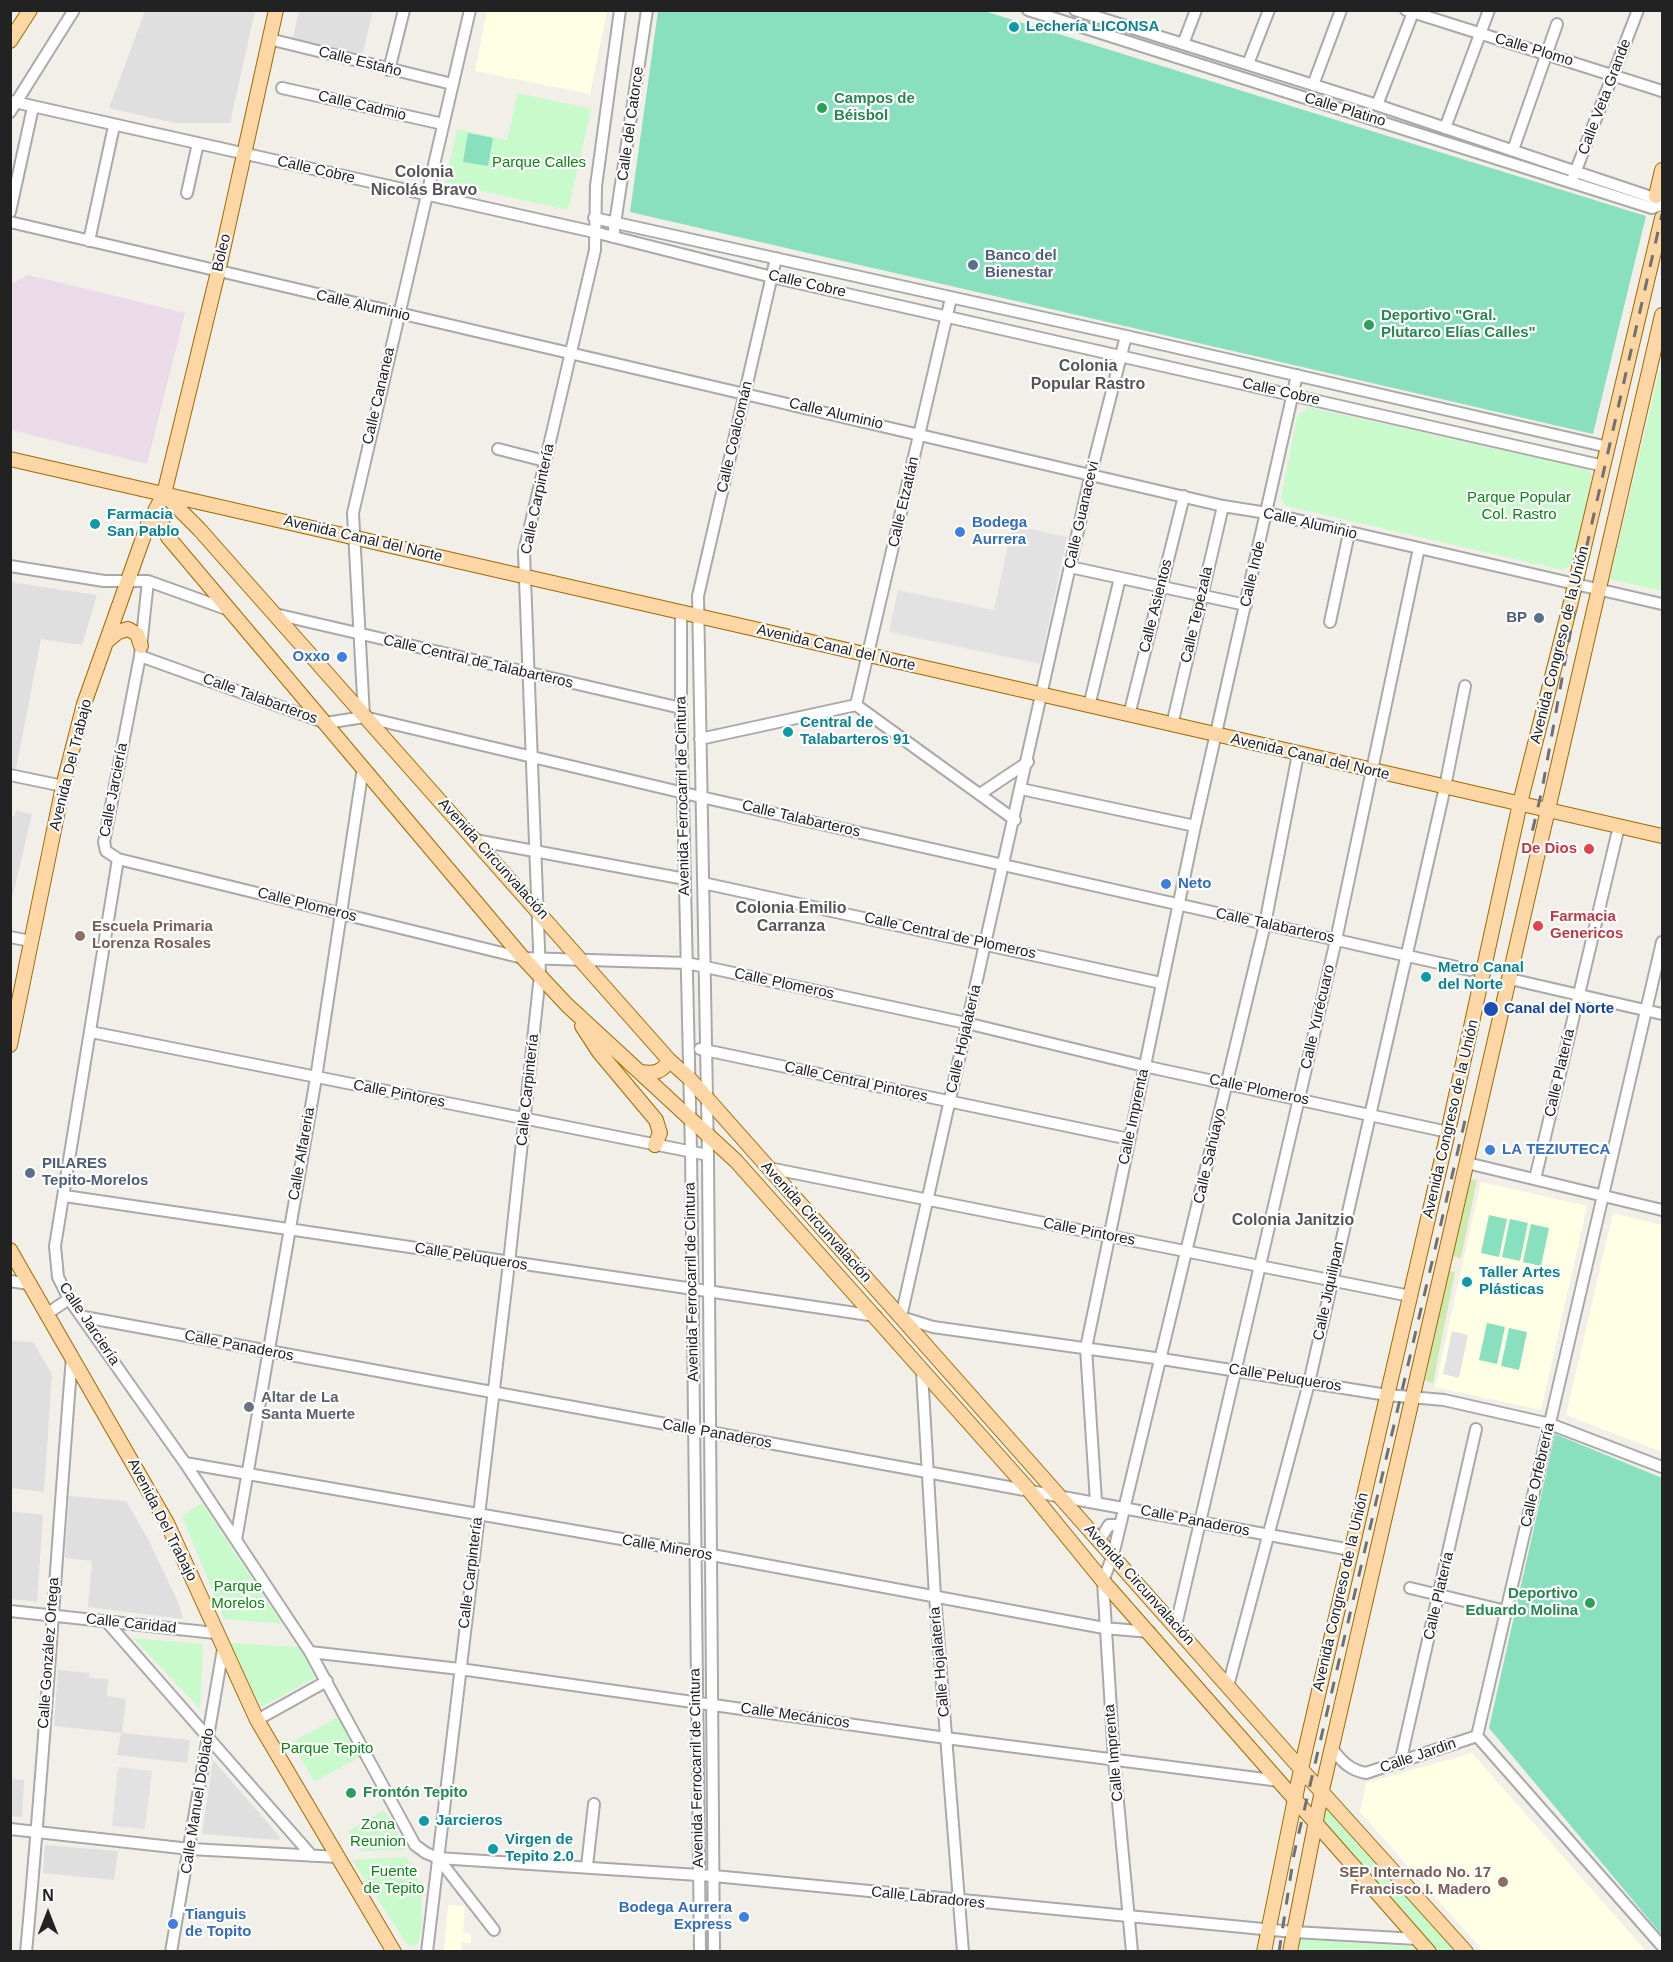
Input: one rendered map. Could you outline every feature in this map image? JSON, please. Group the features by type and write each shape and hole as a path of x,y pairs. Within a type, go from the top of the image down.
{"main road":[{"path":"10,41 30,10"},
{"name":"Boleo","path":"164,494 218,272 276,10"},
{"path":"1660,201 1662,170"},
{"name":"Avenida Congreso de la Unión","path":"1264,1952 1301,1769 1448,1132 1520,803 1576,585 1662,218"},
{"name":"Avenida Congreso de la Unión","path":"1290,1952 1322,1790 1548,810 1659,348 1662,315"},
{"name":"Avenida Canal del Norte","path":"10,459 1662,836"},
{"name":"Avenida Del Trabajo","path":"10,1046 63,786 84,704 127,581 164,494"},
{"name":"Avenida Circunvalación","path":"164,494 275,614 364,717 584,961 669,1060 689,1078 1227,1686 1466,1952"},
{"name":"Avenida Circunvalación","path":"156,510 168,537 523,958 567,1005 706,1131 876,1316 922,1372 1028,1489 1103,1581 1429,1952"},
{"path":"106,642 118,632 128,629 137,634 141,651"},
{"path":"567,1005 599,1052 656,1120 660,1133 655,1144"},
{"path":"641,1072 658,1072 666,1067 669,1060"},
{"name":"Avenida Del Trabajo","path":"10,1250 167,1522 215,1633 257,1720 394,1952"}],"street":[{"path":"12,105 74,10"},
{"path":"389,70 404,10"},
{"name":"Calle Cananea","path":"364,717 353,513 470,10"},
{"name":"Calle del Catorce","path":"594,232 620,10"},
{"name":"Calle del Catorce","path":"613,237 647,10"},
{"name":"Calle Platino","path":"1028,10 1047,13 1571,184 1652,208 1660,201 1377,105 1075,10"},
{"path":"1184,44 1196,10"},
{"path":"1248,64 1269,10"},
{"path":"1313,86 1341,10"},
{"path":"1445,128 1489,10"},
{"name":"Calle Veta Grande","path":"1571,184 1638,10"},
{"path":"1377,105 1411,11"},
{"name":"Calle Plomo","path":"1411,11 1662,91"},
{"path":"1513,150 1557,24"},
{"name":"Calle Estaño","path":"269,39 452,84"},
{"name":"Calle Cadmio","path":"282,88 443,124"},
{"name":"Calle Cobre","path":"12,105 33,107 198,143 594,232 772,277 948,315 1604,466"},
{"path":"10,212 33,107"},
{"path":"90,241 114,126"},
{"path":"186,193 198,143"},
{"name":"Calle Cobre","path":"594,218 616,221 1126,336 1608,447"},
{"name":"Calle Aluminio","path":"10,222 398,314 480,331 572,355 920,432 1223,506 1267,513 1662,604"},
{"name":"Calle Carpintería","path":"427,1952 509,1263 540,975 524,552 596,250 594,232"},
{"name":"Calle Coalcomán","path":"698,616 698,596 776,258"},
{"name":"Calle Etzatlán","path":"856,705 951,298"},
{"name":"Calle Guanacevi","path":"1042,695 1091,473 1126,336"},
{"name":"Calle Inde","path":"1216,736 1297,375"},
{"path":"498,449 545,461"},
{"name":"Calle Asientos","path":"1129,715 1184,496"},
{"name":"Calle Tepezala","path":"1172,724 1223,506"},
{"path":"1330,622 1349,533"},
{"name":"Calle Yurécuaro","path":"1176,1626 1336,940 1419,548"},
{"path":"10,566 104,581 148,581 231,611"},
{"path":"1070,567 1246,605"},
{"path":"1089,706 1120,578"},
{"name":"Calle Jarciería","path":"148,581 141,651 104,842 106,851 118,859 54,1255 58,1277 69,1299 84,1317 184,1463 310,1652 415,1845 438,1858 494,1930"},
{"name":"Avenida Ferrocarril de Cintura","path":"681,612 694,1356 700,1952"},
{"name":"Calle Central de Talabarteros","path":"275,614 359,636 681,708"},
{"name":"Avenida Ferrocarril de Cintura","path":"698,616 708,1155 714,1952"},
{"name":"Calle Talabarteros","path":"141,651 326,723 364,717 1005,866 1470,970"},
{"name":"Calle Jiquilipan","path":"1227,1686 1309,1383 1445,788 1465,686"},
{"name":"Calle Hojalatería","path":"901,1317 1042,695"},
{"path":"700,739 856,705 1015,820"},
{"name":"Calle Imprenta","path":"1096,1502 1086,1348 1161,984 1216,736"},
{"name":"Calle Sahúayo","path":"1113,1555 1162,1359 1264,924 1298,754"},
{"path":"980,794 1028,762"},
{"name":"Calle Alfareria","path":"236,1540 316,1078 363,768"},
{"path":"10,775 63,786"},
{"path":"1022,789 1195,826"},
{"name":"Calle Platería","path":"1534,1179 1619,826"},
{"path":"475,840 537,854 685,879"},
{"name":"Calle Plomeros","path":"118,859 523,958 687,963 703,966 1448,1132"},
{"name":"Calle Central de Plomeros","path":"703,883 986,943 1161,984"},
{"path":"10,937 30,941"},
{"name":"Calle Orfebrería","path":"1478,1736 1662,942"},
{"path":"1510,979 1662,1014"},
{"name":"Calle Pintores","path":"91,1032 708,1155"},
{"name":"Calle Central Pintores","path":"688,1046 1129,1140"},
{"path":"1467,1163 1662,1210"},
{"name":"Calle Pintores","path":"769,1168 1410,1296"},
{"name":"Calle Peluqueros","path":"65,1196 876,1316"},
{"path":"10,1281 29,1284"},
{"path":"48,1313 69,1299"},
{"name":"Calle Panaderos","path":"84,1317 1351,1550"},
{"name":"Calle Peluqueros","path":"901,1317 933,1327 1236,1370 1387,1395 1413,1395 1550,1424 1662,1467"},
{"name":"Calle González Ortega","path":"26,1952 72,1354"},
{"path":"694,1356 710,1357"},
{"name":"Calle Hojalatería","path":"922,1372 926,1472 963,1952"},
{"name":"Calle Platería","path":"1400,1763 1440,1596 1476,1429"},
{"name":"Calle Mineros","path":"184,1463 248,1472 478,1515 696,1552 1104,1628 1149,1632"},
{"path":"1099,1541 1109,1525 1120,1526"},
{"name":"Calle Imprenta","path":"1113,1555 1103,1581 1104,1628 1132,1952"},
{"path":"1410,1588 1506,1611"},
{"path":"696,1606 712,1605"},
{"name":"Calle Caridad","path":"10,1611 215,1633"},
{"path":"106,1621 312,1856"},
{"name":"Calle Manuel Doblado","path":"171,1952 223,1649"},
{"name":"Calle Mecánicos","path":"310,1652 460,1669 946,1738 1280,1781"},
{"path":"257,1720 327,1681"},
{"path":"1478,1736 1660,1942"},
{"name":"Calle Jardin","path":"1332,1749 1344,1764 1354,1771 1378,1771 1478,1736"},
{"path":"587,1866 594,1804"},
{"path":"10,1829 190,1849 338,1857"},
{"name":"Calle Labradores","path":"438,1858 714,1876 1294,1932 1417,1939"}],"shaded area":[{"path":"145,11 255,11 230,123 175,123 109,108"},
{"path":"299,11 373,11 362,56 292,41"},
{"path":"487,11 607,11 590,94 475,71"},
{"path":"28,275 185,313 147,464 11,430 11,284"},
{"path":"1012,525 1067,537 1040,664 889,632 898,590 994,610"},
{"path":"10,582 97,595 82,645 41,639 16,769 10,767"},
{"path":"16,810 32,814 11,903 11,816 15,816"},
{"path":"1481,1182 1587,1206 1541,1410 1435,1387"},
{"path":"1613,1213 1662,1225 1662,1452 1566,1415"},
{"path":"1452,1331 1468,1335 1459,1378 1443,1374"},
{"path":"11,1341 33,1342 52,1374 44,1492 11,1488"},
{"path":"69,1496 126,1501 147,1537 178,1602 183,1619 88,1607 92,1561 65,1558"},
{"path":"11,1511 43,1515 37,1602 11,1599"},
{"path":"58,1670 89,1673 89,1678 108,1679 107,1696 126,1699 122,1733 190,1740 187,1763 117,1755 121,1733 54,1726"},
{"name":"SEP Internado No. 17 Francisco I. Madero","path":"1472,1753 1646,1951 1483,1951 1360,1812 1366,1783"},
{"path":"213,1760 280,1837 278,1840 202,1834"},
{"path":"118,1767 152,1771 145,1829 112,1826"},
{"path":"10,1779 24,1780 22,1817 11,1816"},
{"path":"45,1845 118,1851 114,1880 43,1873"},
{"path":"448,1905 465,1906 463,1933 471,1934 471,1943 462,1942 461,1951 444,1951"}],"green space":[{"name":"Deportivo \"Gral. Plutarco Elías Calles\"","path":"981,10 1646,216 1593,434 630,212 658,11"},
{"name":"Parque Calles","path":"518,93 591,109 568,210 445,183 457,129 507,140"},
{"path":"468,133 493,138 488,166 463,162"},
{"path":"1659,371 1662,372 1662,591 1610,579"},
{"name":"Parque Popular Col. Rastro","path":"1308,407 1587,469 1593,476 1574,564 1562,570 1286,506 1281,498 1297,417"},
{"path":"1469,1179 1477,1180 1461,1258 1452,1256"},
{"path":"1489,1215 1507,1219 1499,1257 1481,1253"},
{"path":"1510,1219 1528,1223 1520,1261 1502,1257"},
{"path":"1531,1224 1549,1228 1541,1266 1523,1262"},
{"path":"1447,1271 1455,1272 1433,1383 1425,1381"},
{"path":"1487,1323 1505,1327 1497,1364 1479,1360"},
{"path":"1509,1328 1527,1332 1519,1370 1501,1366"},
{"name":"Deportivo Eduardo Molina","path":"1555,1434 1662,1478 1662,1935 1489,1728"},
{"name":"Parque Morelos","path":"202,1503 282,1624 224,1619 182,1516"},
{"path":"133,1638 203,1644 200,1709"},
{"name":"Parque Morelos","path":"229,1643 299,1647 316,1677 261,1707"},
{"name":"Parque Tepito","path":"340,1716 362,1756 314,1782 292,1742"},
{"path":"1325,1805 1459,1951 1300,1951 1299,1939 1431,1948 1321,1820"},
{"name":"Zona Reunion","path":"385,1810 407,1850 360,1851 348,1831"},
{"name":"Fuente de Tepito","path":"406,1857 417,1876 421,1897 420,1936 414,1947 407,1944 352,1860"}],"railway":[{"path":"1527,854 1542,790 1582,567 1662,214"},
{"path":"1279,1952 1294,1854 1466,1116"}],"place":[{"name":"Lechería LICONSA","path":"1014,27"},
{"name":"Campos de Béisbol","path":"822,108"},
{"name":"Banco del Bienestar","path":"973,265"},
{"name":"Deportivo \"Gral. Plutarco Elías Calles\"","path":"1369,325"},
{"name":"Farmacia San Pablo","path":"95,524"},
{"name":"Bodega Aurrera","path":"960,532"},
{"name":"BP","path":"1539,618"},
{"name":"Oxxo","path":"342,657"},
{"name":"Central de Talabarteros 91","path":"788,732"},
{"name":"De Dios","path":"1589,849"},
{"name":"Neto","path":"1166,884"},
{"name":"Farmacia Genericos","path":"1538,926"},
{"name":"Escuela Primaria Lorenza Rosales","path":"80,936"},
{"name":"Metro Canal del Norte","path":"1426,977"},
{"name":"Canal del Norte","path":"1491,1009"},
{"name":"LA TEZIUTECA","path":"1490,1150"},
{"name":"PILARES Tepito-Morelos","path":"30,1173"},
{"name":"Taller Artes Plásticas","path":"1467,1282"},
{"name":"Altar de La Santa Muerte","path":"249,1407"},
{"name":"Deportivo Eduardo Molina","path":"1590,1603"},
{"name":"Frontón Tepito","path":"351,1793"},
{"name":"Jarcieros","path":"424,1821"},
{"name":"Virgen de Tepito 2.0","path":"493,1849"},
{"name":"SEP Internado No. 17 Francisco I. Madero","path":"1503,1882"},
{"name":"Bodega Aurrera Express","path":"744,1917"},
{"name":"Tianguis de Topito","path":"173,1924"}],"district":[{"name":"Colonia Nicolás Bravo","path":"424,182"},
{"name":"Colonia Popular Rastro","path":"1088,376"},
{"name":"Colonia Emilio Carranza","path":"791,918"},
{"name":"Colonia Janitzio","path":"1293,1221"}]}
